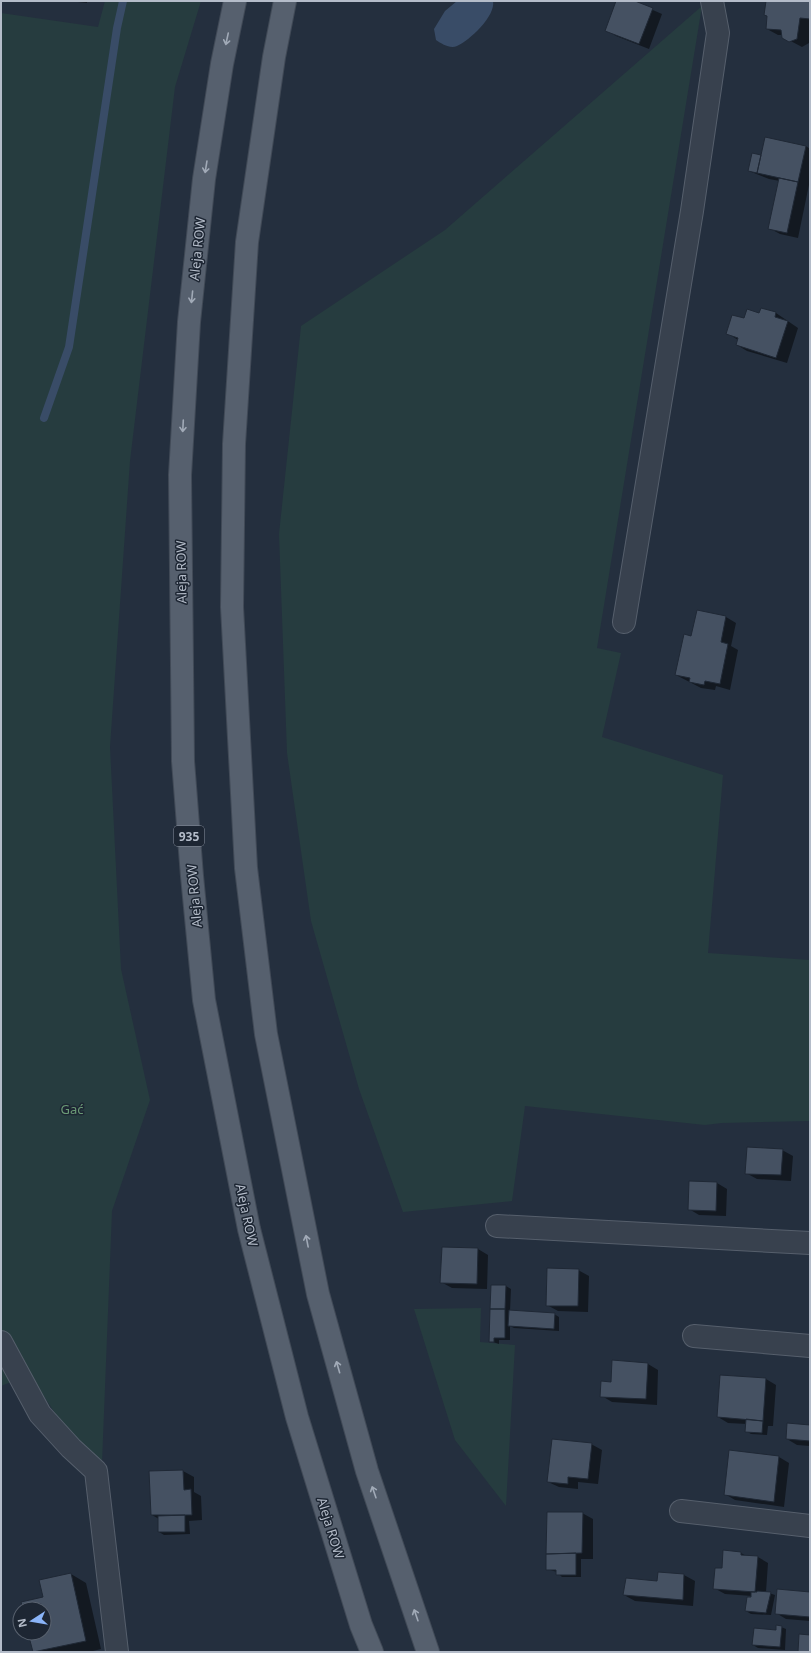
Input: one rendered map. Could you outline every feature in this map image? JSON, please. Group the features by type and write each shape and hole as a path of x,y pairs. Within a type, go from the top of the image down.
{"main road":[{"name":"Aleja ROW","path":"235,1 222,64 204,187 189,322 180,475 184,761 192,876 204,1000 249,1229 297,1417 361,1625 372,1652"},
{"path":"285,1 274,57 247,242 234,444 232,607 246,868 266,1034 318,1294 367,1471 428,1652"}],"street":[{"path":"624,622 692,211 718,33 712,1"},
{"path":"497,1226 810,1243"},
{"path":"694,1336 810,1346"},
{"path":"1,1342 40,1414 71,1448 96,1471 117,1652"},
{"path":"681,1511 810,1526"}],"green space":[{"name":"Gać","path":"105,1 201,1 175,87 130,461 110,747 121,969 150,1100 112,1211 102,1463 66,1430 1,1331 1,13 98,27"},
{"path":"702,6 597,648 621,653 602,737 723,775 708,953 810,960 810,1121 722,1123 705,1125 525,1106 512,1201 403,1212 359,1089 311,921 287,753 279,534 301,326 445,230"},
{"path":"481,1308 480,1342 515,1345 506,1506 455,1440 414,1309"},
{"path":"1,1364 11,1382 1,1386"}],"water":[{"path":"457,1 493,1 493,7 486,21 474,34 457,46 452,47 436,40 434,29 445,11"}],"building":[{"path":"616,1 635,1 653,8 639,44 605,31"},
{"path":"766,1 810,1 810,19 800,18 797,39 789,42 782,38 781,30 766,29 767,16 764,15"},
{"path":"765,137 806,146 798,182 757,173"},
{"path":"752,153 761,155 757,173 748,171"},
{"path":"779,178 798,182 787,233 768,229"},
{"path":"761,308 776,312 775,317 788,321 776,358 736,345 738,338 726,334 732,315 744,318 747,309 759,313"},
{"path":"697,610 726,616 721,642 728,644 720,684 705,681 704,685 689,682 690,678 675,675 684,634 691,636"},
{"path":"747,1147 783,1149 781,1175 745,1174"},
{"path":"689,1181 717,1182 716,1211 688,1210"},
{"path":"442,1247 478,1248 477,1284 440,1283"},
{"path":"547,1268 579,1269 578,1306 546,1306"},
{"path":"491,1285 506,1285 505,1309 490,1309"},
{"path":"490,1309 505,1309 505,1338 494,1338 494,1342 489,1342"},
{"path":"509,1310 555,1313 554,1329 508,1326"},
{"path":"612,1360 648,1363 646,1399 600,1397 601,1381 611,1382"},
{"path":"720,1375 766,1378 763,1421 717,1417"},
{"path":"746,1419 763,1421 762,1433 745,1432"},
{"path":"787,1423 810,1425 810,1441 786,1439"},
{"path":"552,1439 592,1443 588,1479 568,1477 568,1484 547,1482"},
{"path":"729,1450 779,1456 774,1502 724,1495"},
{"path":"183,1470 184,1490 191,1489 192,1515 151,1515 149,1471"},
{"path":"547,1512 583,1512 582,1553 546,1554"},
{"path":"185,1515 185,1532 158,1532 158,1516"},
{"path":"723,1550 741,1552 741,1555 758,1556 755,1592 713,1589 715,1568 722,1568"},
{"path":"576,1553 576,1575 556,1575 556,1570 546,1570 546,1554"},
{"path":"658,1572 684,1574 683,1600 623,1595 626,1578 657,1581"},
{"path":"71,1573 86,1641 33,1652 30,1641 52,1641 52,1601 25,1601 43,1597 39,1580"},
{"path":"777,1589 810,1592 810,1617 775,1614"},
{"path":"751,1592 771,1592 766,1613 745,1611 747,1597 751,1597"},
{"path":"776,1625 782,1626 780,1647 752,1645 754,1628 776,1630"},
{"path":"799,1634 810,1635 810,1652 798,1652"}],"waterway":[{"path":"44,418 69,347 117,28 123,1"}]}
